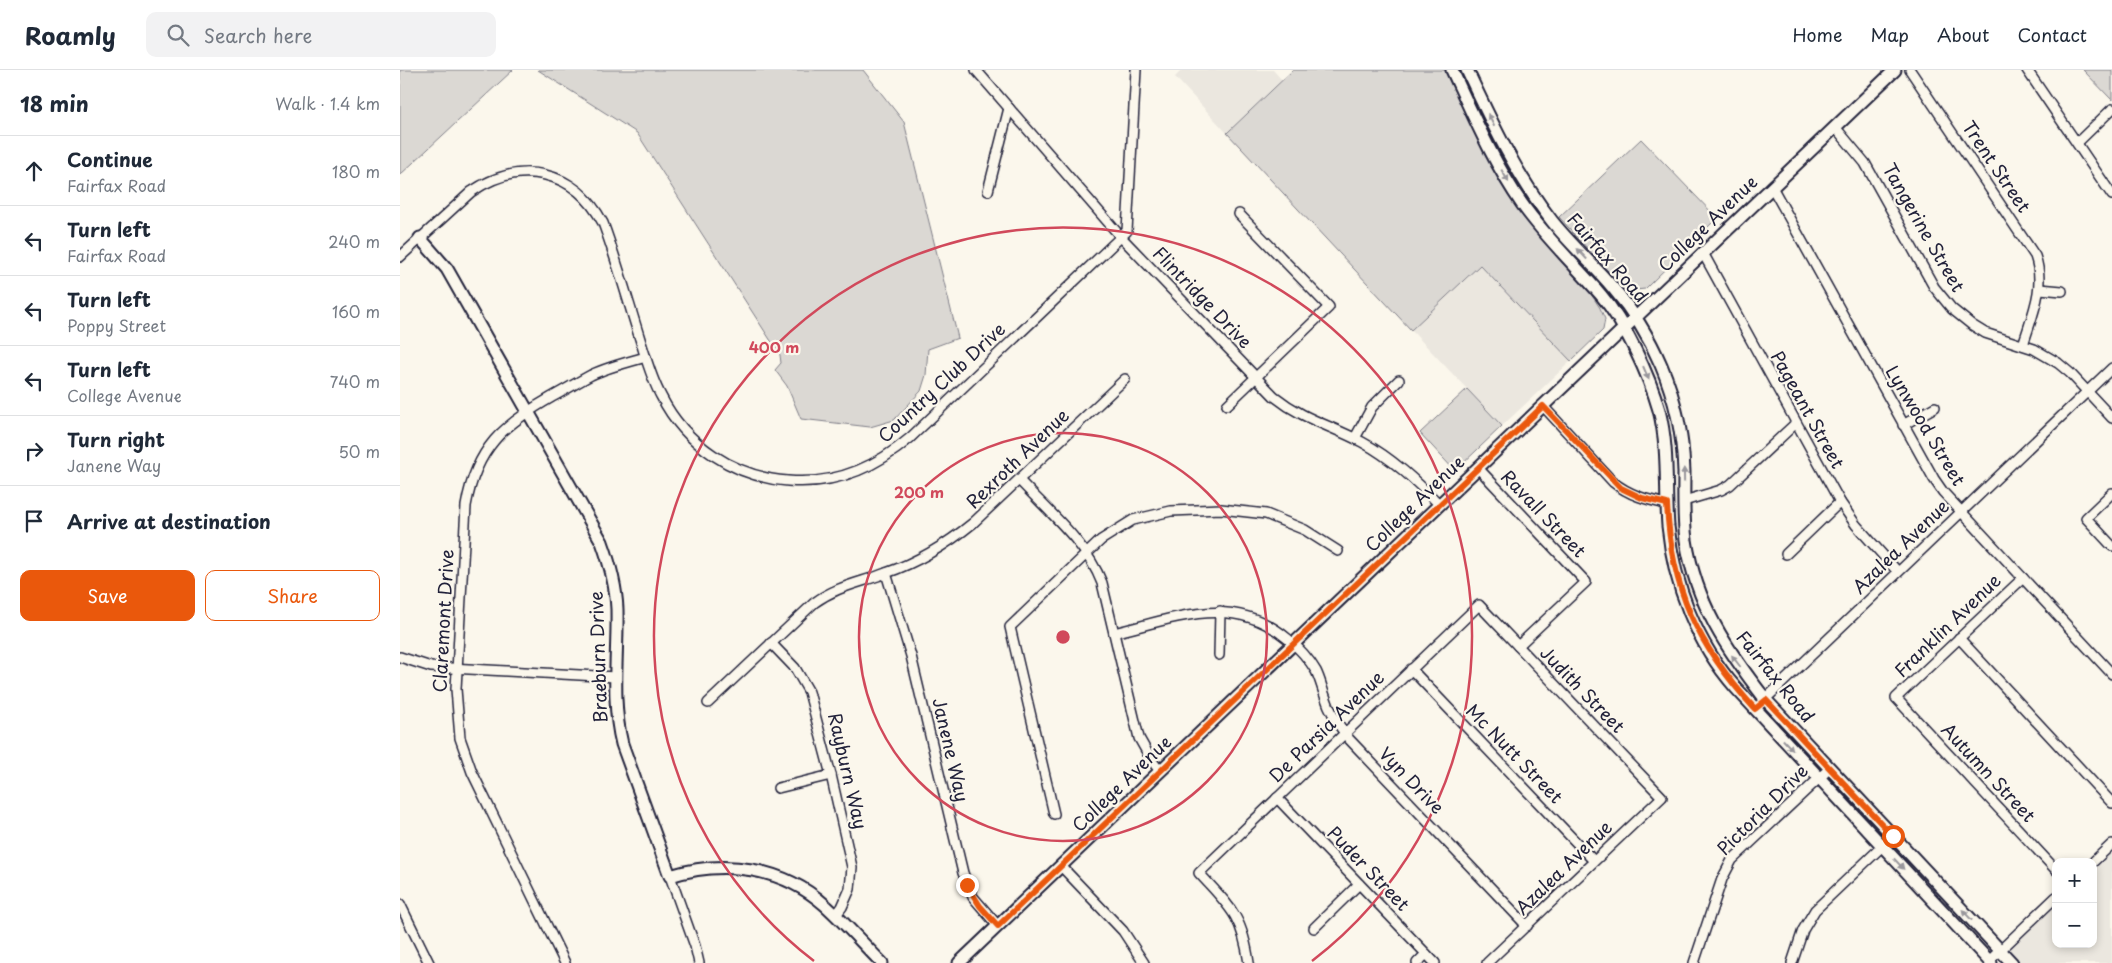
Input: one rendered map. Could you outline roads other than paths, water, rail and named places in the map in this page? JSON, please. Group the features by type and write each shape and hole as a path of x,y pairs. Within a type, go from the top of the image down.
{"street":[{"name":"Flintridge Drive","path":"976,70 1121,237 1274,396 1300,415 1354,438 1400,467 1440,505"},
{"name":"Country Club Drive","path":"400,257 470,192 494,178 514,173 536,173 570,185 589,202 603,223 654,382 669,411 690,437 716,457 748,473 780,481 810,482 840,477 868,467 897,450 1127,231 1136,70"},
{"name":"Fairfax Road","path":"1452,70 1492,155 1522,204 1557,248 1603,297 1646,374 1659,411 1667,454 1667,504 1674,564 1685,602 1718,665 1755,709 1990,962"},
{"name":"Fairfax Road","path":"1467,70 1504,148 1533,195 1568,239 1613,287 1636,318 1662,366 1674,405 1683,450 1684,522 1690,558 1706,608 1730,653 1766,700 2012,963"},
{"name":"College Avenue","path":"959,963 1894,70"},
{"name":"Trent Street","path":"1910,70 2031,247 2038,265 2040,289 2023,345"},
{"path":"2027,70 2112,195"},
{"path":"988,191 1010,108"},
{"path":"2077,143 2112,110"},
{"name":"Tangerine Street","path":"1835,127 1866,162 1942,297 1952,309 1972,325 2000,338 2023,345 2058,363 2112,418"},
{"name":"Lynwood Street","path":"1772,187 1934,479 1961,512 2112,674"},
{"path":"1227,405 1329,307 1239,214"},
{"name":"Braeburn Drive","path":"420,238 447,269 594,527 607,557 615,589 617,608 616,712 622,744 696,946 699,963"},
{"name":"Pageant Street","path":"1703,253 1840,502 1856,525 1898,572"},
{"path":"2040,289 2062,291"},
{"name":"Claremont Drive","path":"565,963 465,754 456,706 468,491 479,462 504,429 528,411 592,374 646,357"},
{"name":"Azalea Avenue","path":"1755,709 2112,368"},
{"name":"Rexroth Avenue","path":"708,704 824,595 847,584 886,573 928,555 955,538 1125,379"},
{"path":"1354,438 1372,407 1399,380"},
{"path":"1543,406 1621,488 1642,498 1667,504"},
{"path":"1903,425 1935,408"},
{"path":"1684,501 1720,490 1730,484 1796,423"},
{"name":"Ravall Street","path":"1478,468 1586,582 1518,646"},
{"path":"1019,480 1087,553 1102,583 1140,738 1145,750 1160,772"},
{"path":"2112,493 2086,518 2112,546"},
{"path":"1786,554 1840,502"},
{"path":"1054,814 1010,627 1101,540 1132,520 1171,511 1221,509 1266,514 1305,530 1338,551"},
{"name":"Janene Way","path":"886,573 911,656 962,873 973,897 998,926"},
{"name":"Franklin Avenue","path":"1896,698 2022,578"},
{"name":"Judith Street","path":"1479,605 1662,797"},
{"name":"De Parsia Avenue","path":"1248,963 1246,941 1238,919 1199,873 1479,605"},
{"path":"1219,655 1220,611"},
{"name":"Vyn Drive","path":"1114,632 1198,613 1220,611 1259,620 1281,633 1294,644 1316,671 1330,709 1344,733 1527,926"},
{"path":"1960,638 2112,803"},
{"name":"Rayburn Way","path":"772,643 795,668 810,692 831,775 852,867 850,889 836,915"},
{"path":"400,657 420,665 616,677"},
{"name":"Mc Nutt Street","path":"1411,669 1594,861"},
{"name":"Autumn Street","path":"1896,698 2052,866"},
{"name":"Pictoria Drive","path":"1694,963 1726,869 1740,852 1830,768"},
{"path":"778,788 831,775"},
{"name":"Azalea Avenue","path":"1488,963 1662,797"},
{"name":"Puder Street","path":"1277,798 1435,963"},
{"path":"1792,963 1803,930 1815,910 1893,836"},
{"path":"2097,858 2112,844"},
{"path":"1061,866 1123,931 1144,963"},
{"path":"670,876 700,868 733,867 762,872 799,887 824,904 882,963"},
{"path":"1314,928 1359,884"},
{"path":"1990,962 2052,901"},
{"path":"400,904 429,963"},
{"path":"1417,963 1426,954"}]}
